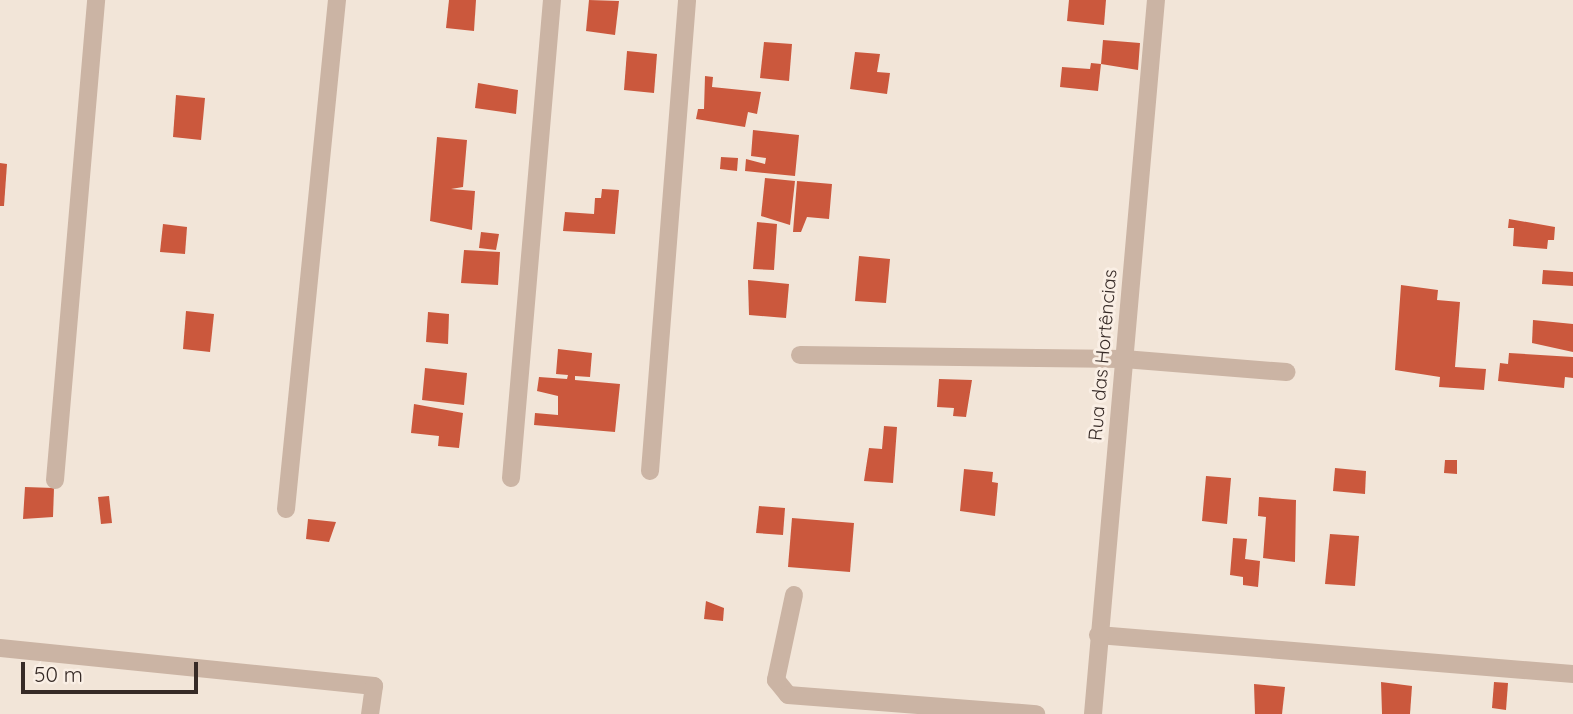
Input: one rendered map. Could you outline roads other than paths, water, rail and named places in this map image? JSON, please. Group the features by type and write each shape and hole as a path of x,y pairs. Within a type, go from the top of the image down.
{"street":[{"path":"55,480 96,0"},
{"path":"286,509 337,0"},
{"path":"512,478 552,0"},
{"path":"650,471 687,0"},
{"name":"Rua das Hortências","path":"1093,714 1156,0"},
{"path":"800,355 1124,359 1286,372"},
{"path":"794,595 776,680 788,695 1036,714"},
{"path":"1098,635 1573,674"},
{"path":"0,648 374,687 370,714"}]}
